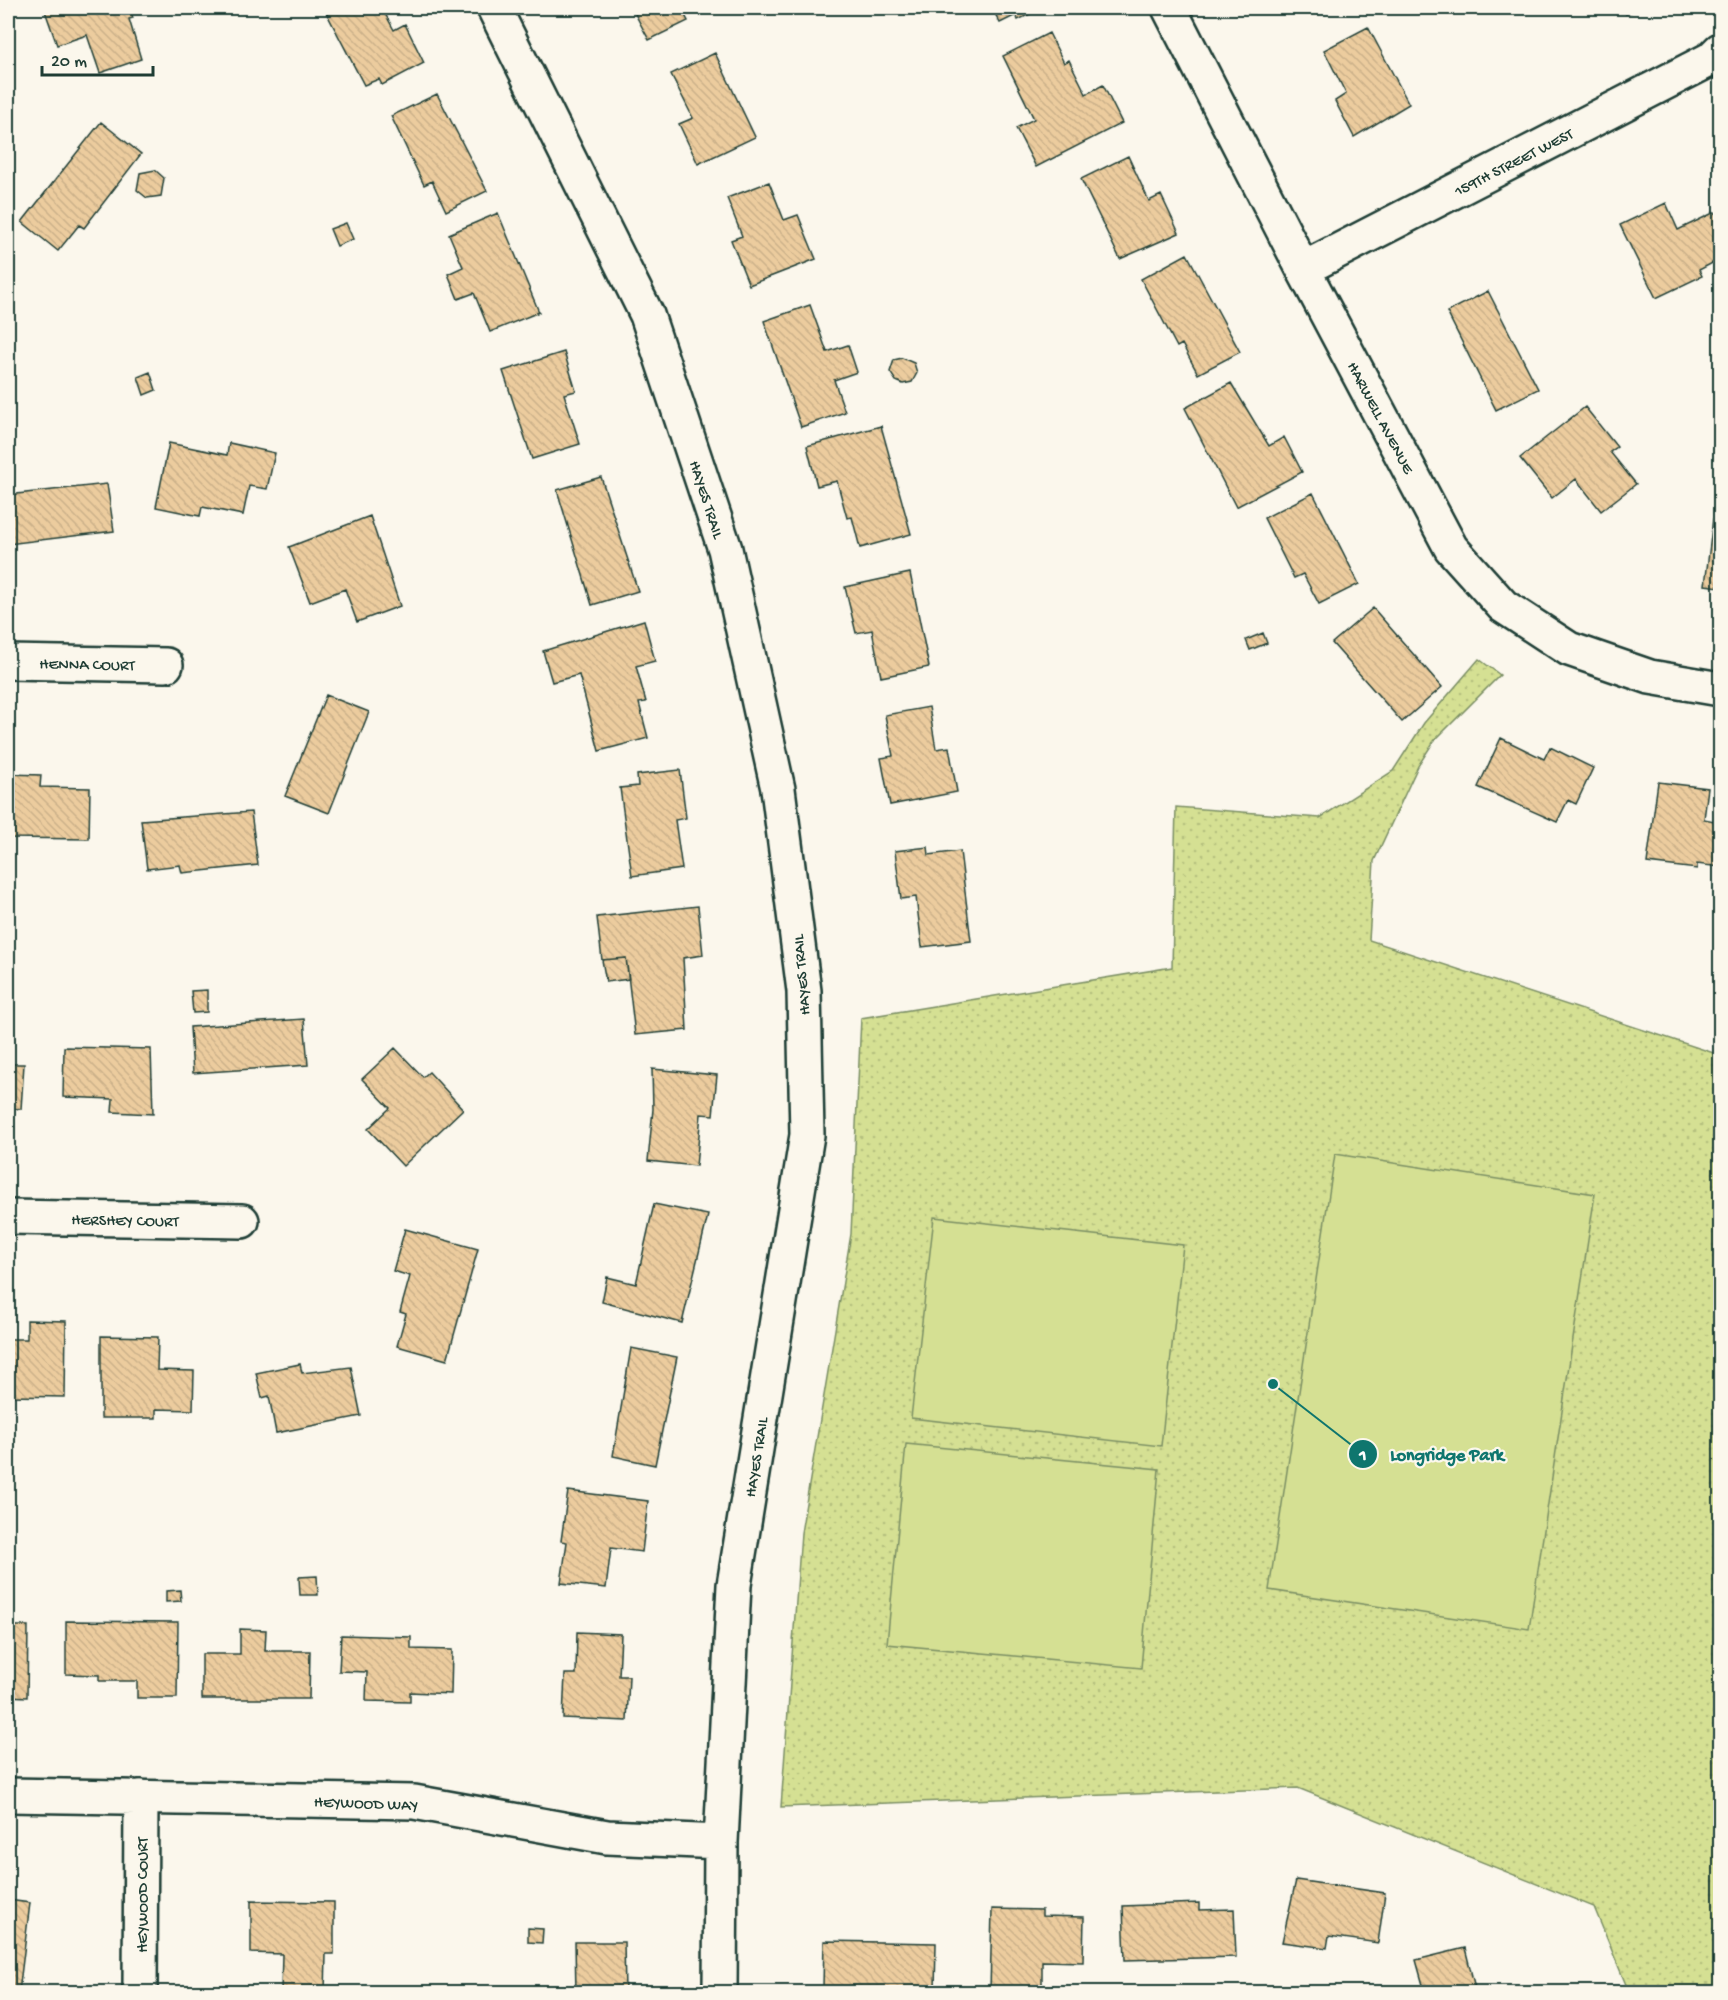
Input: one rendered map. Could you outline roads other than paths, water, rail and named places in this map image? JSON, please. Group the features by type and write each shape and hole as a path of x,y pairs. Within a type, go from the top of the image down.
{"street":[{"name":"HAYES TRAIL","path":"494,8 647,315 725,549 778,789 804,991 807,1135 734,1585 721,1842 720,1992"},
{"name":"HARWELL AVENUE","path":"1169,8 1450,548 1503,606 1569,649 1650,677 1720,689"},
{"name":"159TH STREET WEST","path":"1304,269 1711,60 1720,50"},
{"name":"HENNA COURT","path":"8,662 166,664"},
{"name":"HERSHEY COURT","path":"8,1217 242,1221"},
{"name":"HEYWOOD WAY","path":"8,1795 414,1802 608,1837 721,1842"},
{"name":"HEYWOOD COURT","path":"140,1992 141,1797"}],"place":[{"name":"Longridge Park","path":"1273,1384"}]}
